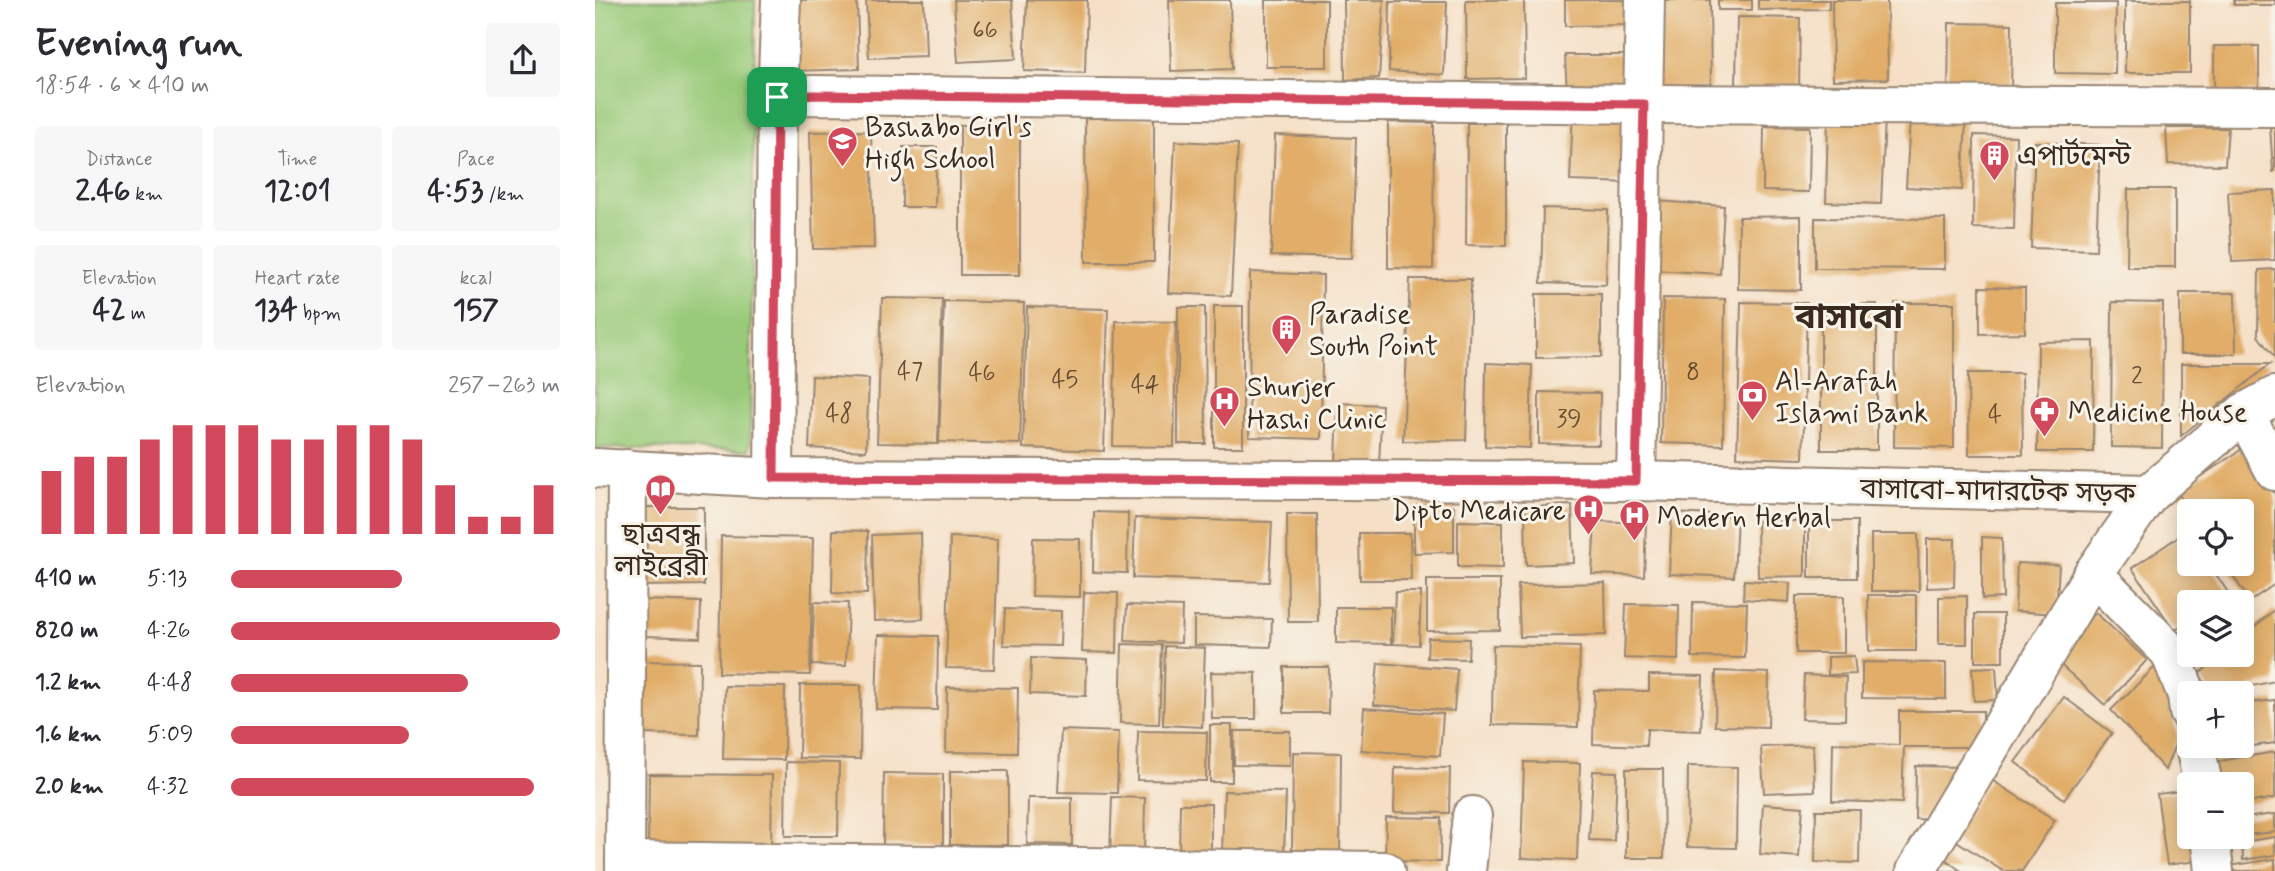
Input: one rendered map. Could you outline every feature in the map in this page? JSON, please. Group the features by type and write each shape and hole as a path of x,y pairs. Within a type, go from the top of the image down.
{"street":[{"path":"774,478 777,97 781,0"},
{"path":"1636,481 1645,0"},
{"path":"777,97 827,95 1644,104 2275,107"},
{"path":"2259,405 2275,471"},
{"name":"বাসাবো-মাদারটেক সড়ক","path":"611,469 774,478 1636,481 2149,494 2259,405"},
{"path":"611,469 610,709 625,866 1385,871"},
{"path":"1916,871 2093,574 2149,494"},
{"path":"2093,574 2170,652 2181,681"},
{"path":"1466,871 1472,816"},
{"path":"2211,849 2214,871"}],"green space":[{"path":"595,0 755,0 750,450 595,448"}],"building":[{"path":"788,0 857,0 859,69 790,71"},
{"path":"866,0 924,0 926,56 869,58"},
{"path":"954,0 1012,0 1016,59 958,62"},
{"path":"1027,0 1087,0 1085,73 1024,71"},
{"path":"1169,0 1230,0 1232,69 1171,71"},
{"path":"1266,0 1327,0 1327,67 1266,67"},
{"path":"1344,0 1384,0 1379,78 1345,80"},
{"path":"1466,0 1524,0 1525,78 1467,79"},
{"path":"1565,0 1630,0 1631,25 1565,26"},
{"path":"1655,0 1710,0 1711,88 1656,89"},
{"path":"1718,0 1752,0 1752,10 1718,10"},
{"path":"1758,0 1829,0 1829,9 1758,10"},
{"path":"1832,0 1887,0 1888,79 1833,80"},
{"path":"2234,0 2275,0 2275,5 2234,5"},
{"path":"2125,1 2190,1 2190,73 2125,73"},
{"path":"1390,2 1447,2 1444,75 1389,71"},
{"path":"2055,3 2116,3 2115,74 2055,73"},
{"path":"1737,17 1800,18 1799,90 1736,89"},
{"path":"1949,23 2012,24 2011,99 1948,95"},
{"path":"2214,46 2259,46 2259,92 2214,92"},
{"path":"1565,55 1631,55 1630,92 1567,93"},
{"path":"1573,108 1636,111 1633,183 1570,181"},
{"path":"1828,117 1885,118 1881,204 1826,202"},
{"path":"1085,118 1154,118 1154,262 1086,262"},
{"path":"1910,118 1966,122 1962,190 1906,187"},
{"path":"1388,122 1434,123 1433,269 1388,268"},
{"path":"1467,123 1506,123 1506,246 1466,245"},
{"path":"960,125 1020,125 1020,275 960,275"},
{"path":"1764,126 1810,127 1809,192 1763,191"},
{"path":"2270,126 2275,126 2273,172"},
{"path":"2166,128 2228,128 2225,165 2168,164"},
{"path":"871,131 874,248 813,249 810,132"},
{"path":"1275,135 1356,138 1352,258 1271,256"},
{"name":"এপার্টমেন্ট","path":"1974,135 2016,136 2014,229 1973,228"},
{"path":"1175,141 1238,144 1231,296 1168,293"},
{"path":"2035,142 2100,145 2096,250 2031,248"},
{"path":"903,147 937,147 935,207 902,207"},
{"path":"2128,189 2175,189 2175,267 2127,267"},
{"path":"2275,190 2275,260 2232,262 2228,192"},
{"path":"1657,201 1724,206 1720,274 1653,270"},
{"path":"1543,208 1608,210 1606,285 1541,283"},
{"path":"1801,216 1801,290 1738,289 1739,217"},
{"path":"1815,218 1945,219 1945,269 1815,268"},
{"path":"2275,269 2275,358 2258,336 2259,270"},
{"name":"Paradise South Point","path":"1250,272 1323,275 1321,439 1249,437"},
{"path":"1410,279 1471,279 1466,440 1403,441"},
{"path":"1980,287 2025,288 2025,333 1980,334"},
{"path":"2180,293 2235,293 2236,354 2180,354"},
{"path":"1536,294 1601,294 1601,357 1536,358"},
{"path":"882,298 942,299 938,444 877,443"},
{"path":"1663,298 1725,299 1723,445 1661,443"},
{"path":"944,301 1024,303 1020,444 939,442"},
{"path":"1741,302 1807,303 1803,459 1737,457"},
{"path":"2112,302 2163,303 2162,448 2111,447"},
{"path":"1895,303 1954,303 1954,448 1894,447"},
{"path":"1877,304 1877,450 1821,450 1821,305"},
{"path":"1214,306 1243,306 1243,447 1214,447"},
{"path":"1027,307 1108,309 1104,451 1023,448"},
{"path":"1178,307 1205,307 1206,444 1178,444"},
{"path":"1116,321 1176,322 1174,447 1113,446"},
{"path":"2094,341 2093,452 2037,452 2038,342"},
{"path":"1486,363 1532,365 1530,448 1485,446"},
{"path":"2181,364 2270,364 2181,436"},
{"path":"1968,373 2022,373 2023,455 1969,455"},
{"path":"812,376 869,379 866,451 809,448"},
{"path":"1539,392 1600,393 1599,445 1539,444"},
{"path":"1338,403 1382,405 1379,464 1336,463"},
{"path":"2244,448 2275,494 2275,584 2254,598 2254,590 2243,590 2233,576 2254,576 2254,499 2182,499 2177,492"},
{"path":"1572,505 1574,563 1526,565 1525,507"},
{"path":"1414,506 1454,506 1454,552 1414,553"},
{"path":"644,507 704,507 704,585 644,586"},
{"path":"1094,512 1128,513 1127,573 1093,572"},
{"path":"1672,513 1737,516 1734,577 1669,574"},
{"path":"1287,514 1317,514 1318,622 1288,622"},
{"path":"1135,518 1272,522 1269,582 1133,578"},
{"path":"1458,521 1503,522 1503,568 1458,567"},
{"path":"1595,521 1646,523 1644,576 1592,574"},
{"path":"1757,521 1805,521 1805,576 1758,577"},
{"path":"1809,521 1857,521 1857,578 1809,578"},
{"path":"833,530 868,531 867,594 832,593"},
{"path":"921,533 923,619 874,621 872,535"},
{"path":"1359,533 1410,533 1411,580 1360,580"},
{"path":"1871,534 1918,534 1919,591 1871,591"},
{"path":"721,536 813,538 810,675 719,673"},
{"path":"950,537 998,539 994,669 946,668"},
{"path":"1982,537 2002,538 2003,598 1982,599"},
{"path":"1033,538 1080,539 1080,597 1032,596"},
{"path":"2177,538 2177,576 2217,576 2226,590 2177,590 2177,628 2174,630 2132,568"},
{"path":"1927,539 1955,539 1954,587 1927,588"},
{"path":"2017,563 2059,565 2056,614 2015,611"},
{"path":"1427,580 1500,580 1500,630 1427,631"},
{"path":"1744,580 1790,583 1789,602 1743,599"},
{"path":"1605,583 1606,635 1520,637 1518,585"},
{"path":"1084,592 1118,593 1117,653 1082,652"},
{"path":"1395,592 1421,592 1419,645 1393,644"},
{"path":"1868,595 1916,595 1916,651 1869,651"},
{"path":"1796,596 1844,596 1844,653 1796,653"},
{"path":"1967,596 1967,644 1939,644 1939,597"},
{"path":"645,600 701,602 700,638 644,636"},
{"path":"814,602 848,603 846,666 812,665"},
{"path":"1693,602 1747,603 1745,658 1692,657"},
{"path":"1626,604 1679,605 1678,660 1624,658"},
{"path":"1127,605 1182,607 1181,643 1125,641"},
{"path":"1336,607 1391,607 1391,644 1336,643"},
{"path":"1005,609 1061,611 1060,646 1003,645"},
{"path":"2275,609 2275,681 2254,686 2254,681 2203,681 2199,674 2207,667 2254,667 2254,627"},
{"path":"2096,613 2147,660 2105,705 2053,658"},
{"path":"1975,614 2003,614 2003,662 1975,662"},
{"path":"1194,617 1272,619 1271,647 1194,645"},
{"path":"878,635 938,636 937,710 876,709"},
{"path":"1428,638 1469,639 1468,659 1427,658"},
{"path":"1122,644 1162,645 1159,724 1120,723"},
{"path":"1493,645 1580,647 1578,727 1492,725"},
{"path":"1165,646 1205,648 1202,727 1163,725"},
{"path":"1854,656 1856,674 1828,675 1828,657"},
{"path":"1031,658 1087,660 1086,696 1030,694"},
{"path":"639,661 700,662 699,735 638,734"},
{"path":"1862,662 1946,663 1946,699 1862,698"},
{"path":"1378,663 1457,669 1454,711 1374,705"},
{"path":"2158,664 2177,733 2165,770 2111,710"},
{"path":"1284,667 1329,667 1328,713 1284,713"},
{"path":"1996,667 1998,700 1974,701 1972,668"},
{"path":"1716,671 1769,673 1768,727 1715,726"},
{"path":"1211,672 1256,673 1256,719 1212,719"},
{"path":"1649,675 1703,676 1701,731 1647,729 1646,746 1593,744 1594,690 1649,691"},
{"path":"1804,675 1846,677 1845,720 1802,719"},
{"path":"800,685 861,685 860,759 799,758"},
{"path":"725,686 785,687 784,760 723,759"},
{"path":"947,687 1018,688 1017,753 946,752"},
{"path":"2064,697 2112,733 2064,799 2015,762"},
{"path":"2275,700 2275,743 2254,746 2254,703"},
{"path":"1364,708 1443,714 1440,756 1361,750"},
{"path":"1899,711 1983,711 1983,747 1904,747 1902,803 1832,801 1833,743 1899,745"},
{"path":"1210,725 1232,725 1232,782 1210,782"},
{"path":"1061,730 1119,732 1117,793 1058,792"},
{"path":"1138,731 1207,732 1206,781 1137,780"},
{"path":"1234,731 1290,731 1290,766 1234,765"},
{"path":"1813,745 1815,791 1764,793 1761,747"},
{"path":"1293,752 1341,753 1340,853 1292,853"},
{"path":"2275,752 2275,798 2254,802 2254,772 2208,772 2207,763 2254,758 2254,755"},
{"path":"786,762 839,763 838,836 785,836"},
{"path":"1524,762 1580,763 1577,860 1521,858"},
{"path":"1688,766 1737,767 1736,848 1687,847"},
{"path":"1916,766 1960,767 1959,820 1915,819"},
{"path":"1395,767 1450,768 1449,813 1394,812"},
{"path":"1626,769 1663,769 1664,858 1626,858"},
{"path":"950,771 1008,771 1008,845 950,845"},
{"path":"1593,771 1617,772 1614,841 1589,840"},
{"path":"884,773 943,774 943,845 883,845"},
{"path":"649,774 772,775 771,851 648,850"},
{"path":"1990,779 2055,820 2022,871 2003,871 1952,838"},
{"path":"1224,791 1286,792 1284,855 1222,853"},
{"path":"2177,792 2177,849 2204,849 2205,860 2167,865 2157,794"},
{"path":"1112,797 1145,798 1144,858 1110,857"},
{"path":"1028,798 1072,798 1072,845 1027,844"},
{"path":"1180,804 1211,804 1211,856 1179,855"},
{"path":"1763,804 1803,807 1799,857 1760,854"},
{"path":"1816,810 1860,810 1859,863 1815,862"},
{"path":"2275,814 2275,832 2254,834 2254,817"},
{"path":"1386,817 1441,818 1440,862 1385,861"},
{"path":"2275,837 2275,855 2243,860 2242,849 2254,849 2254,840"},
{"path":"1941,856 1961,871 1929,871"},
{"path":"2275,859 2275,871 2221,871 2221,867"}],"place":[{"name":"Bashabo Girl's High School","path":"842,169"},
{"name":"এপার্টমেন্ট","path":"1994,182"},
{"name":"Paradise South Point","path":"1286,356"},
{"name":"Al-Arafah Islami Bank","path":"1752,423"},
{"name":"Shurjer Hashi Clinic","path":"1224,429"},
{"name":"Medicine House","path":"2045,438"},
{"name":"ছাত্রবন্ধু লাইব্রেরী","path":"661,516"},
{"name":"Dipto Medicare","path":"1589,537"},
{"name":"Modern Herbal","path":"1634,543"}],"district":[{"name":"বাসাবো","path":"1849,316"}],"route":[{"path":"813,95 1644,104 1636,481 774,478 777,97 813,95"}]}
